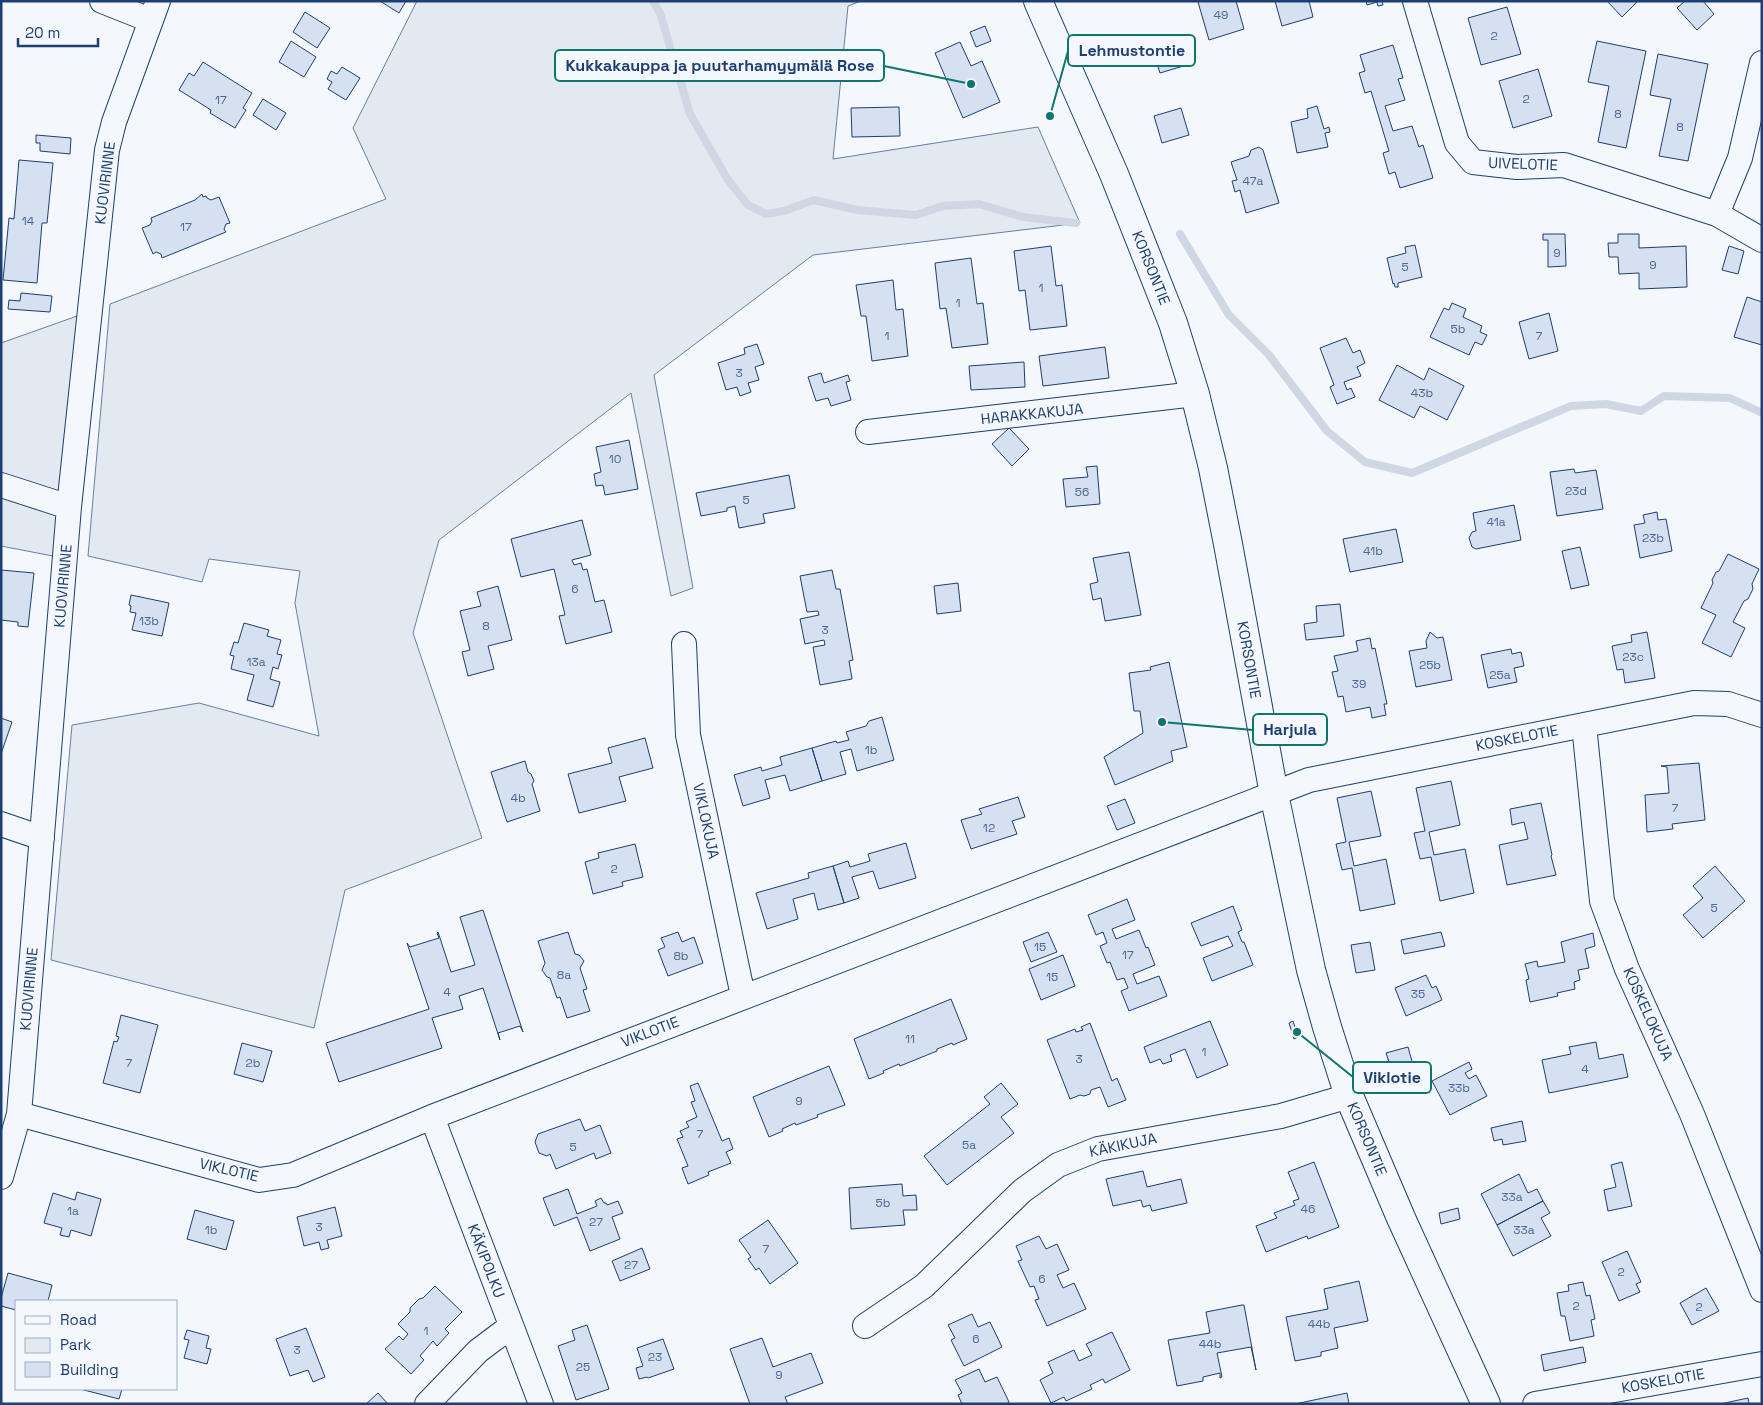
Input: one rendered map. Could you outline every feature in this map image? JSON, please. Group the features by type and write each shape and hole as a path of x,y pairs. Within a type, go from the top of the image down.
{"main road":[{"name":"KORSONTIE","path":"1038,1 1128,209 1173,323 1195,394 1213,468 1274,794 1310,970 1349,1096 1401,1218 1486,1404"}],"street":[{"path":"102,1 154,11"},
{"name":"UIVELOTIE","path":"1415,1 1457,143 1474,162 1517,167 1564,165 1717,214 1762,240"},
{"name":"KUOVIRINNE","path":"1,1177 19,1114 69,507 107,150 114,122 154,11"},
{"path":"1717,214 1740,158 1762,63"},
{"name":"HARAKKAKUJA","path":"868,432 1141,402 1195,394"},
{"path":"1,485 69,507"},
{"name":"VIKLOKUJA","path":"684,644 688,735 743,996"},
{"name":"KOSKELOTIE","path":"1274,794 1308,780 1694,703 1728,704 1762,715"},
{"name":"KOSKELOKUJA","path":"1584,725 1602,901 1628,969 1692,1114 1762,1290"},
{"name":"VIKLOTIE","path":"19,1114 259,1180 293,1176 432,1117 743,996 1274,794"},
{"path":"1,824 42,838"},
{"name":"KÄKIKUJA","path":"865,1326 924,1286 1022,1191 1058,1165 1098,1149 1281,1116 1349,1096"},
{"name":"KÄKIPOLKU","path":"432,1117 510,1327 541,1404"},
{"path":"427,1404 478,1351 510,1327"},
{"name":"KOSKELOTIE","path":"1535,1404 1762,1364"}],"green space":[{"path":"417,1 861,1 848,6 833,159 1038,127 1080,223 813,255 654,375 693,588 671,596 631,393 439,540 413,633 482,838 345,890 314,1028 51,960 72,725 199,703 319,736 295,603 300,571 209,559 202,582 88,556 110,304 386,199 353,128"},
{"path":"80,315 53,556 1,546 1,343"}],"building":[{"path":"380,1 406,1 399,13"},
{"path":"1236,1 1244,29 1209,40 1198,2"},
{"path":"1275,1 1309,1 1313,17 1282,26"},
{"path":"1366,1 1382,1 1383,5 1378,6 1377,2 1367,5"},
{"path":"1607,1 1638,1 1622,17"},
{"path":"1685,1 1703,1 1714,14 1697,30 1677,8"},
{"path":"1507,7 1521,54 1481,65 1468,18"},
{"path":"305,12 330,28 317,48 293,32"},
{"path":"985,26 991,41 976,47 970,32"},
{"path":"291,41 316,57 304,77 279,62"},
{"path":"1597,41 1646,51 1626,148 1598,142 1609,86 1588,82"},
{"path":"960,42 971,66 982,61 1000,102 963,118 935,53"},
{"path":"1393,45 1403,78 1398,79 1405,100 1385,106 1393,131 1412,126 1419,147 1423,145 1433,178 1400,188 1395,172 1389,174 1383,153 1389,151 1371,91 1365,93 1359,73 1365,71 1360,55"},
{"path":"1185,48 1190,64 1160,73 1155,57"},
{"path":"1658,54 1708,64 1688,161 1659,156 1671,99 1650,95"},
{"path":"203,62 252,93 243,108 246,110 235,128 210,113 211,110 179,90 189,73 194,76"},
{"path":"342,67 360,78 346,100 328,89 332,82 327,79 331,71 337,74"},
{"path":"1538,69 1552,116 1513,128 1499,81"},
{"path":"263,99 286,113 276,130 253,115"},
{"path":"1317,106 1324,129 1329,127 1330,132 1325,133 1328,147 1297,153 1291,122 1308,118 1307,109"},
{"path":"899,107 900,136 852,137 851,108"},
{"path":"1181,108 1189,135 1162,143 1154,116"},
{"path":"36,135 71,138 70,154 40,151 40,143 36,143"},
{"path":"1259,147 1263,150 1279,203 1246,213 1240,190 1235,192 1232,181 1237,180 1231,162 1249,156 1251,150"},
{"path":"19,160 53,163 47,223 42,223 37,283 3,280 9,218 14,219"},
{"path":"202,194 203,197 206,196 211,200 219,197 230,223 226,224 224,229 226,232 162,258 161,254 156,252 153,254 142,228 150,225 151,218 195,200"},
{"path":"1543,234 1565,234 1566,266 1548,267 1548,240 1543,240"},
{"path":"1618,234 1639,234 1639,248 1686,246 1687,287 1639,289 1639,273 1619,274 1618,257 1609,257 1608,243 1618,243"},
{"path":"1415,245 1422,277 1398,283 1398,287 1395,287 1387,258 1406,253 1405,247"},
{"path":"1051,246 1056,286 1062,285 1067,326 1030,330 1025,290 1019,291 1014,251"},
{"path":"1729,246 1744,251 1738,274 1722,270"},
{"path":"971,258 977,304 983,303 988,344 952,348 946,308 940,309 935,263"},
{"path":"893,280 896,310 903,309 908,356 872,361 866,316 861,316 856,285"},
{"path":"21,293 52,296 50,312 8,309 9,300 20,301"},
{"path":"1747,297 1762,302 1762,345 1734,337"},
{"path":"1452,303 1466,309 1463,317 1482,326 1480,332 1487,335 1482,345 1475,342 1469,355 1430,337 1444,308 1449,310"},
{"path":"1549,313 1558,351 1529,359 1519,322"},
{"path":"1346,338 1353,353 1360,350 1365,363 1357,367 1361,376 1344,382 1347,390 1351,388 1355,397 1337,404 1330,387 1334,385 1320,348"},
{"path":"757,344 764,364 755,367 759,380 748,383 751,392 740,396 737,387 726,390 718,363 745,354 744,348"},
{"path":"1105,347 1109,378 1043,386 1039,356"},
{"path":"1024,362 1025,387 971,390 969,366"},
{"path":"1397,365 1424,380 1429,368 1464,386 1447,420 1420,406 1414,418 1379,400"},
{"path":"821,373 824,383 848,375 850,381 846,382 851,400 831,406 828,398 816,401 808,377"},
{"path":"1009,428 1029,449 1012,466 992,444"},
{"path":"629,440 638,489 605,495 603,485 596,486 594,474 601,472 596,447"},
{"path":"1097,466 1100,504 1066,507 1063,479 1088,477 1086,467"},
{"path":"1574,469 1575,473 1596,470 1603,509 1557,516 1550,472"},
{"path":"789,475 795,508 763,514 765,523 739,528 735,506 727,508 727,511 701,516 696,493"},
{"path":"1514,505 1521,540 1476,549 1472,547 1469,538 1472,532 1476,531 1473,513"},
{"path":"1657,512 1658,520 1666,519 1672,551 1640,558 1634,525 1645,523 1643,515"},
{"path":"582,520 591,555 572,560 574,565 581,563 583,570 587,569 595,602 604,600 612,632 566,644 559,616 565,615 554,569 521,577 511,539"},
{"path":"1396,529 1403,562 1350,572 1343,539"},
{"path":"1580,547 1589,585 1571,589 1562,551"},
{"path":"1129,552 1141,615 1105,621 1101,598 1093,600 1090,584 1098,582 1093,558"},
{"path":"1728,554 1759,569 1752,584 1753,589 1733,622 1745,628 1731,657 1702,643 1716,615 1701,608 1716,572 1719,571"},
{"path":"1,570 34,573 28,627 18,626 18,622 1,620"},
{"path":"832,570 836,589 840,589 853,660 849,661 852,679 820,685 813,647 825,645 824,640 805,644 800,619 819,615 818,611 807,612 800,576"},
{"path":"958,583 961,611 937,614 934,586"},
{"path":"498,586 512,640 488,646 494,669 468,676 462,652 470,650 460,611 481,606 477,592"},
{"path":"131,595 169,603 162,636 132,630 136,613 130,612"},
{"path":"1340,604 1344,636 1306,640 1304,624 1317,622 1316,606"},
{"path":"244,623 269,630 267,636 281,640 277,654 282,655 278,669 273,667 270,679 280,682 273,707 247,700 254,675 231,669 234,656 230,655 234,642 238,643"},
{"path":"1430,632 1437,638 1443,637 1452,680 1416,687 1409,651 1427,648 1426,641"},
{"path":"1647,632 1655,678 1625,683 1623,669 1617,670 1612,646 1632,642 1631,635"},
{"path":"1370,638 1372,649 1375,648 1387,704 1384,704 1386,715 1372,718 1370,707 1346,712 1343,696 1338,697 1332,672 1338,671 1334,656 1358,651 1356,641"},
{"path":"1511,649 1512,654 1521,652 1524,666 1514,668 1517,682 1488,688 1481,655"},
{"path":"1169,662 1187,747 1171,751 1173,761 1115,785 1104,757 1143,733 1140,711 1134,711 1129,673 1151,670 1150,667"},
{"path":"882,717 894,760 857,771 851,749 840,752 846,774 822,781 812,748 836,741 837,743 849,740 846,732 866,726 869,721"},
{"path":"1,718 12,722 1,754"},
{"path":"645,738 653,768 619,777 626,801 579,813 568,774 612,763 608,748"},
{"path":"812,748 822,781 790,791 785,775 765,780 770,798 743,806 734,775 761,767 762,771 782,765 780,757"},
{"path":"525,761 528,772 534,781 532,784 540,811 507,822 491,772"},
{"path":"1699,763 1705,820 1672,824 1673,829 1647,832 1645,795 1669,793 1667,767 1661,766"},
{"path":"1451,781 1460,825 1429,832 1434,855 1465,849 1474,893 1440,901 1431,857 1420,859 1414,833 1425,831 1416,788"},
{"path":"1371,791 1381,836 1349,842 1354,866 1386,859 1395,904 1360,911 1352,868 1342,870 1336,844 1346,842 1337,798"},
{"path":"1018,797 1025,817 1012,821 1017,834 971,849 961,820 982,814 979,809"},
{"path":"1125,799 1135,823 1117,830 1107,806"},
{"path":"1541,803 1556,875 1507,885 1499,845 1528,839 1524,822 1512,825 1510,809"},
{"path":"906,843 916,878 879,889 873,871 852,877 859,898 844,903 833,866 848,861 850,867 870,861 868,854"},
{"path":"635,844 643,877 622,882 623,886 593,894 585,862 599,858 598,853"},
{"path":"833,866 844,903 818,910 814,893 793,899 798,919 767,929 756,893 809,878 808,873"},
{"path":"1715,866 1745,901 1703,938 1683,915 1703,898 1693,886"},
{"path":"1127,899 1135,920 1112,929 1116,939 1139,930 1155,965 1133,974 1137,984 1159,976 1167,996 1129,1011 1121,991 1128,988 1124,978 1117,980 1110,962 1107,963 1100,946 1107,943 1103,932 1096,935 1088,915"},
{"path":"1233,906 1242,930 1238,932 1253,965 1212,981 1203,958 1233,946 1228,936 1201,946 1191,923"},
{"path":"483,910 523,1032 520,1026 498,1033 500,1040 483,988 459,996 463,1009 432,1018 442,1048 339,1082 326,1043 429,1009 407,943 410,947 439,938 438,932 451,972 475,965 460,917"},
{"path":"568,932 575,954 579,955 584,961 580,968 587,989 583,990 590,1011 567,1018 560,997 557,998 550,978 542,970 545,963 538,941"},
{"path":"678,932 682,942 694,937 703,963 668,976 658,950 665,947 661,938"},
{"path":"1048,932 1057,952 1031,962 1023,942"},
{"path":"1441,932 1445,946 1404,954 1401,940"},
{"path":"1593,933 1595,946 1585,949 1589,968 1578,970 1580,980 1574,982 1575,989 1557,993 1558,996 1530,1002 1526,980 1529,979 1525,964 1537,961 1538,967 1565,962 1561,942"},
{"path":"1370,942 1375,970 1356,973 1351,945"},
{"path":"1063,955 1075,986 1041,1000 1029,969"},
{"path":"1426,975 1432,988 1436,986 1442,1000 1406,1016 1395,988"},
{"path":"951,999 967,1039 937,1049 937,1051 900,1066 899,1064 869,1079 854,1039"},
{"path":"121,1015 158,1025 140,1093 103,1083 114,1041 117,1042 119,1037 116,1036"},
{"path":"1210,1021 1228,1065 1197,1078 1185,1049 1170,1055 1172,1061 1163,1064 1160,1059 1150,1063 1144,1047"},
{"path":"1293,1021 1298,1037 1294,1039 1289,1023"},
{"path":"1090,1023 1112,1081 1117,1078 1126,1100 1108,1107 1100,1087 1091,1090 1090,1094 1070,1099 1047,1040 1075,1029 1076,1032 1083,1030 1081,1027"},
{"path":"1596,1042 1599,1059 1623,1054 1628,1077 1549,1093 1542,1060 1571,1054 1569,1047"},
{"path":"242,1043 272,1051 263,1082 234,1074"},
{"path":"1408,1047 1413,1065 1392,1071 1386,1053"},
{"path":"1469,1062 1472,1069 1465,1073 1469,1079 1476,1075 1487,1096 1450,1115 1432,1081"},
{"path":"829,1066 845,1105 796,1125 795,1123 769,1137 753,1097"},
{"path":"698,1083 722,1141 729,1138 733,1149 726,1152 731,1163 708,1172 709,1175 688,1184 682,1168 688,1166 677,1139 683,1137 680,1131 689,1127 686,1122 697,1117 691,1102 695,1101 690,1086"},
{"path":"1001,1083 1018,1104 1001,1117 1014,1133 947,1185 924,1156 990,1104 984,1097"},
{"path":"580,1119 585,1131 600,1125 611,1153 596,1159 594,1153 556,1169 550,1154 547,1156 539,1153 535,1142 538,1134"},
{"path":"1522,1121 1526,1141 1503,1145 1502,1139 1494,1141 1491,1128"},
{"path":"1314,1162 1339,1227 1308,1239 1307,1236 1266,1252 1256,1226 1277,1218 1274,1213 1295,1205 1293,1201 1299,1199 1288,1172"},
{"path":"1622,1162 1632,1206 1608,1211 1604,1190 1616,1187 1611,1165"},
{"path":"1143,1171 1147,1187 1181,1179 1187,1203 1152,1211 1150,1205 1143,1207 1141,1200 1113,1206 1106,1179"},
{"path":"1519,1174 1528,1193 1537,1189 1543,1201 1497,1225 1481,1194"},
{"path":"902,1184 903,1196 916,1195 917,1210 903,1210 905,1225 851,1229 849,1188"},
{"path":"568,1189 577,1214 597,1206 595,1201 601,1198 607,1205 618,1201 623,1213 612,1217 620,1239 590,1251 577,1217 554,1226 543,1198"},
{"path":"77,1192 101,1199 91,1236 71,1230 69,1237 60,1235 62,1228 44,1223 53,1193 75,1200"},
{"path":"1543,1201 1550,1213 1541,1218 1551,1236 1513,1256 1497,1225"},
{"path":"335,1207 342,1236 327,1240 329,1248 321,1250 319,1242 304,1246 297,1217"},
{"path":"1458,1208 1460,1219 1441,1224 1439,1213"},
{"path":"195,1210 234,1221 226,1250 187,1239"},
{"path":"768,1220 798,1263 770,1284 759,1268 756,1270 748,1259 751,1257 739,1240"},
{"path":"1039,1236 1046,1249 1057,1244 1069,1270 1057,1275 1063,1288 1074,1283 1086,1309 1047,1326 1035,1300 1039,1299 1034,1286 1030,1287 1018,1261 1022,1260 1016,1246"},
{"path":"642,1248 650,1269 620,1281 612,1261"},
{"path":"1627,1251 1641,1282 1636,1284 1640,1292 1619,1301 1602,1262"},
{"path":"8,1273 52,1285 48,1300 15,1300 15,1310 1,1306 1,1298"},
{"path":"1359,1281 1368,1321 1334,1328 1338,1348 1321,1352 1321,1356 1295,1361 1286,1317 1328,1309 1324,1289"},
{"path":"1583,1282 1586,1296 1590,1295 1595,1319 1591,1320 1594,1336 1570,1341 1565,1316 1561,1316 1557,1293 1569,1291 1568,1285"},
{"path":"435,1286 462,1312 445,1329 449,1333 437,1346 433,1341 420,1356 424,1360 411,1374 385,1349 399,1336 403,1340 408,1334 398,1324 410,1312 410,1308"},
{"path":"1706,1288 1719,1311 1692,1325 1680,1303"},
{"path":"1244,1305 1256,1370 1251,1347 1217,1353 1222,1377 1220,1378 1220,1373 1203,1377 1203,1381 1177,1386 1168,1340 1210,1333 1206,1312"},
{"path":"972,1314 978,1327 990,1322 1002,1347 964,1366 951,1340 955,1338 948,1325"},
{"path":"587,1325 609,1389 576,1400 558,1346 575,1340 572,1330"},
{"path":"306,1328 325,1377 313,1382 308,1370 290,1376 276,1339"},
{"path":"187,1330 209,1336 206,1348 211,1349 207,1364 184,1358 189,1340 184,1339"},
{"path":"1112,1332 1130,1370 1105,1383 1103,1379 1090,1385 1092,1389 1066,1401 1064,1397 1051,1403 1040,1380 1053,1373 1048,1362 1074,1350 1079,1361 1092,1355 1086,1344"},
{"path":"762,1338 773,1367 811,1353 823,1383 785,1397 788,1404 750,1404 730,1349"},
{"path":"663,1339 674,1369 648,1378 639,1379 636,1368 643,1366 637,1348"},
{"path":"1583,1347 1586,1362 1544,1371 1541,1355"},
{"path":"979,1369 985,1382 997,1377 1009,1402 1006,1404 962,1404 958,1395 962,1393 955,1380"},
{"path":"84,1390 122,1390 119,1399"},
{"path":"378,1393 388,1404 366,1404"},
{"path":"1347,1393 1349,1404 1295,1404"},
{"path":"1748,1398 1749,1404 1720,1404"}],"waterway":[{"path":"653,1 660,13 690,114 728,180 748,205 766,214 784,211 814,200 857,210 916,215 943,206 979,204 1023,217 1076,223"},
{"path":"1180,234 1229,315 1269,355 1327,431 1365,462 1412,473 1571,406 1606,404 1641,411 1664,396 1730,398 1762,413"}],"place":[{"name":"Kukkakauppa ja puutarhamyymälä Rose","path":"971,84"},
{"name":"Lehmustontie","path":"1050,116"},
{"name":"Harjula","path":"1162,722"},
{"name":"Viklotie","path":"1297,1032"}]}
